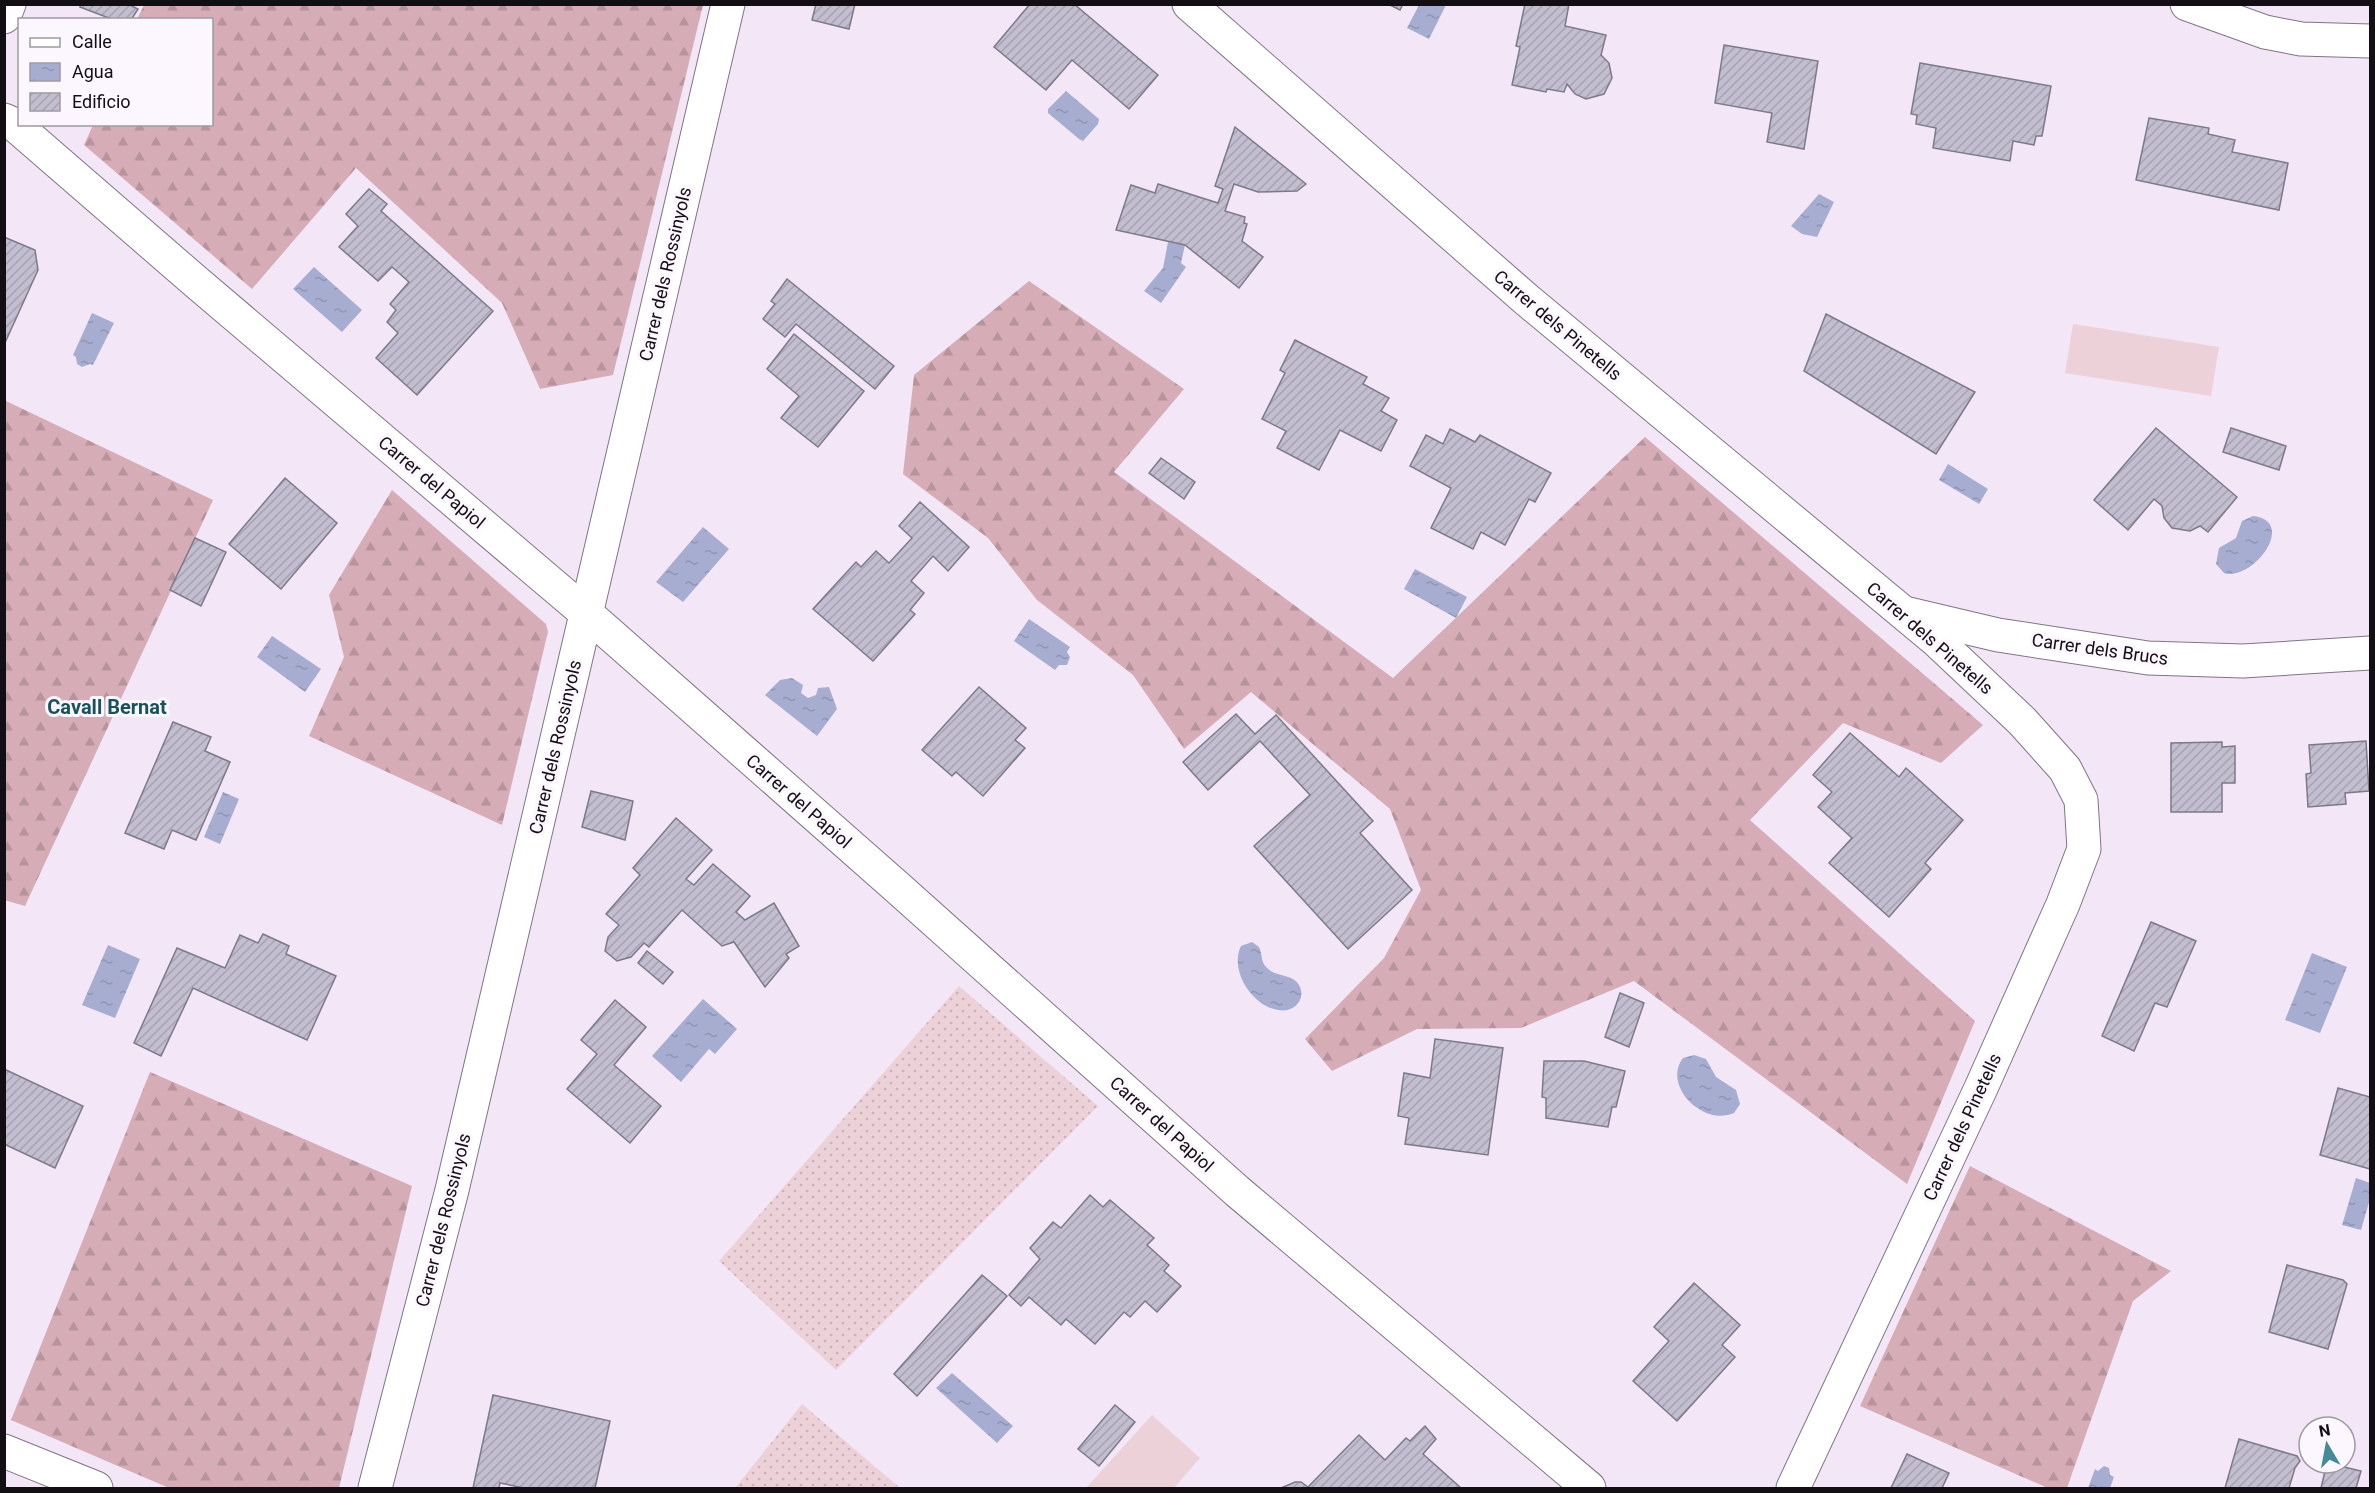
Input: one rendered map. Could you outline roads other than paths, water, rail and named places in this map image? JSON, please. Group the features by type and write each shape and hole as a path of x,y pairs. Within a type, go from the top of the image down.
{"street":[{"path":"4,16 9,4"},
{"name":"Carrer dels Rossinyols","path":"375,1488 452,1190 728,4"},
{"name":"Carrer dels Pinetells","path":"1189,4 1527,300 1936,640 2022,721 2065,769 2080,800 2084,849 2063,904 1981,1088 1793,1488"},
{"path":"2187,4 2265,33 2301,39 2370,41"},
{"name":"Carrer del Papiol","path":"4,120 15,125 586,613 1237,1191 1589,1488"},
{"name":"Carrer dels Brucs","path":"1904,613 1998,634 2148,658 2243,661 2370,653"},
{"path":"4,1451 96,1488"}],"water":[{"path":"1419,5 1446,5 1429,39 1407,28"},
{"path":"1066,91 1099,119 1098,124 1083,141 1048,113 1048,109"},
{"path":"1819,194 1834,202 1817,237 1802,234 1791,226"},
{"path":"1168,242 1185,245 1181,263 1186,267 1161,303 1144,291 1163,268"},
{"path":"314,267 362,310 342,332 293,289"},
{"path":"92,313 114,323 93,365 82,367 77,364 76,357 73,355"},
{"path":"1948,464 1988,489 1979,504 1939,480"},
{"path":"2253,516 2266,520 2272,528 2271,539 2266,550 2247,569 2235,573 2224,573 2216,564 2219,548 2236,538 2242,521"},
{"path":"703,527 729,549 683,602 656,582"},
{"path":"1415,569 1467,597 1456,618 1404,589"},
{"path":"1029,619 1070,647 1067,652 1070,657 1067,665 1059,665 1055,670 1014,641"},
{"path":"272,636 321,669 305,692 257,657"},
{"path":"792,678 803,685 801,693 808,698 816,695 818,688 829,687 837,709 817,736 765,695 780,680"},
{"path":"223,792 239,799 220,844 204,837"},
{"path":"1252,942 1259,947 1263,963 1270,971 1293,979 1299,985 1300,1000 1293,1007 1278,1010 1268,1007 1245,986 1238,966 1238,955 1241,946"},
{"path":"108,945 140,959 115,1018 82,1005"},
{"path":"2312,953 2347,967 2320,1033 2285,1020"},
{"path":"703,999 737,1029 715,1054 709,1049 681,1082 652,1056"},
{"path":"1694,1055 1706,1059 1716,1077 1736,1090 1740,1104 1734,1113 1722,1116 1710,1114 1689,1101 1682,1091 1678,1080 1678,1069 1683,1058"},
{"path":"2356,1178 2370,1183 2370,1199 2361,1230 2342,1225"},
{"path":"952,1373 1013,1426 997,1443 936,1388"},
{"path":"2104,1466 2109,1468 2110,1475 2114,1477 2110,1488 2088,1488 2095,1469 2098,1471"}],"district":[{"name":"Cavall Bernat","path":"107,707"}]}
